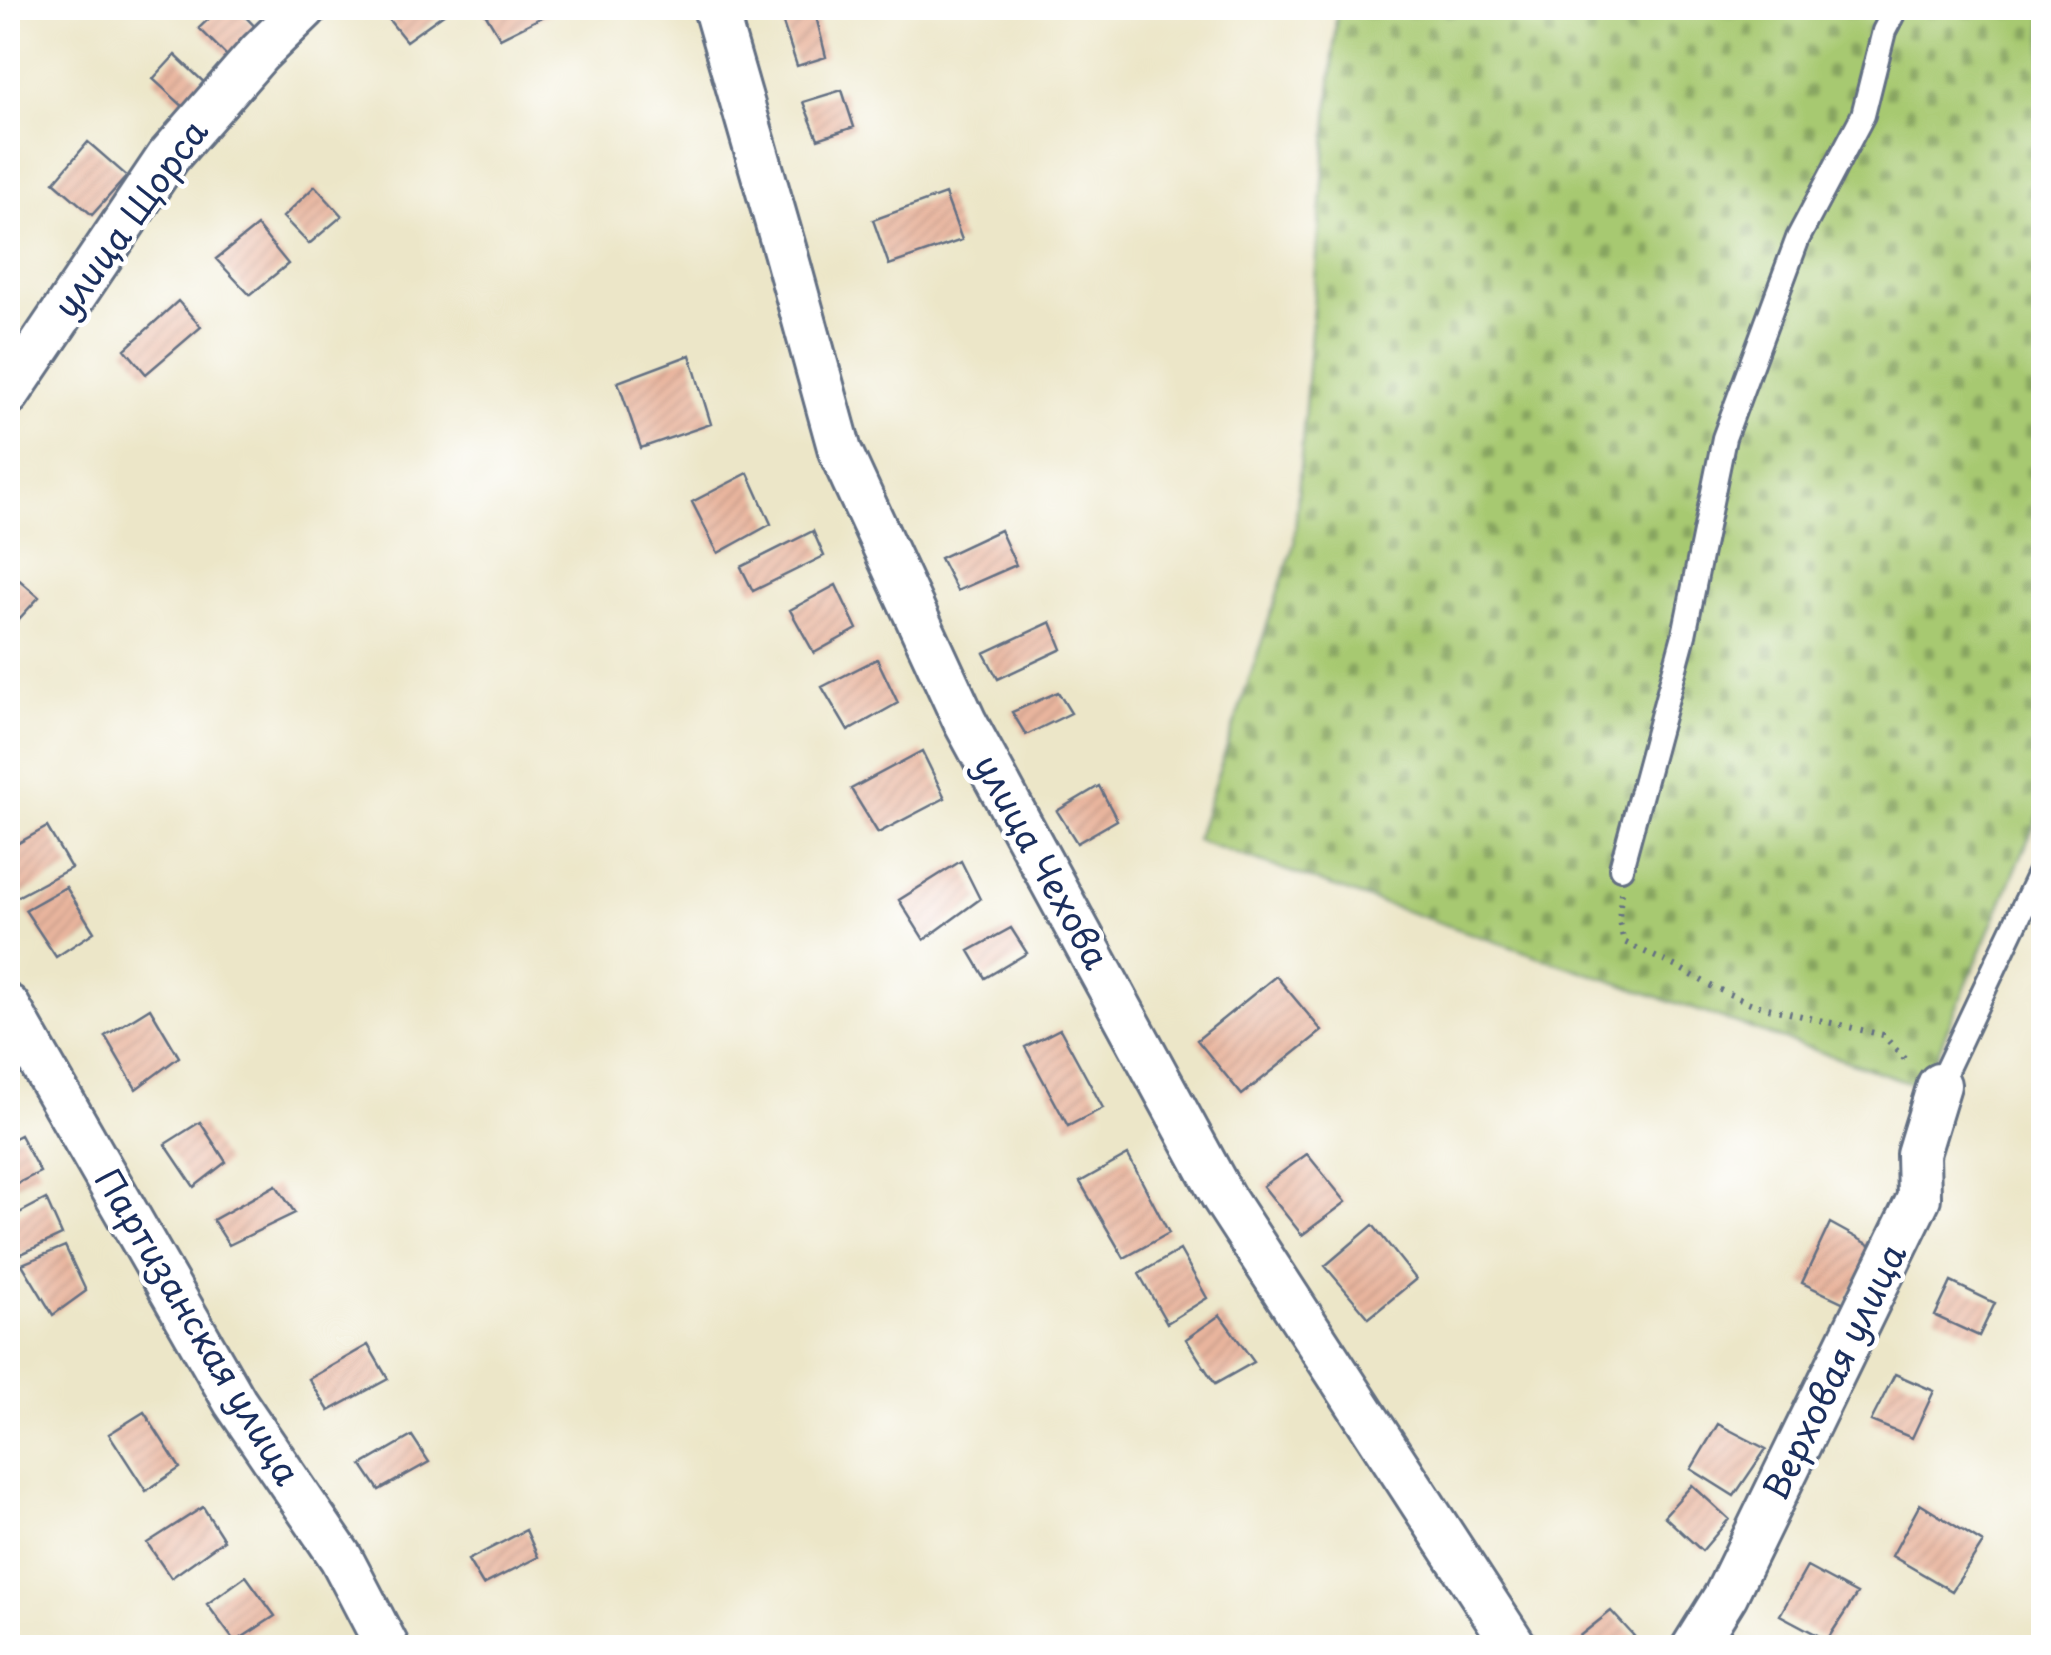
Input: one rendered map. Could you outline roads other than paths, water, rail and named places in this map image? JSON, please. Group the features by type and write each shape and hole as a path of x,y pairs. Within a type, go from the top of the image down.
{"street":[{"name":"улица Щорса","path":"8,394 168,157 259,53 305,8"},
{"name":"улица Чехова","path":"715,8 840,452 965,722 1223,1198 1506,1640"},
{"name":"Партизанская улица","path":"8,1006 235,1402 341,1558 388,1648"},
{"name":"Верховая улица","path":"1693,1648 1726,1594 1920,1198 1918,1154 1939,1084"}],"lane":[{"path":"1621,868 1684,636 1724,438 1798,238 1864,116 1884,31 1896,8"},
{"path":"1939,1084 2044,862"}]}
